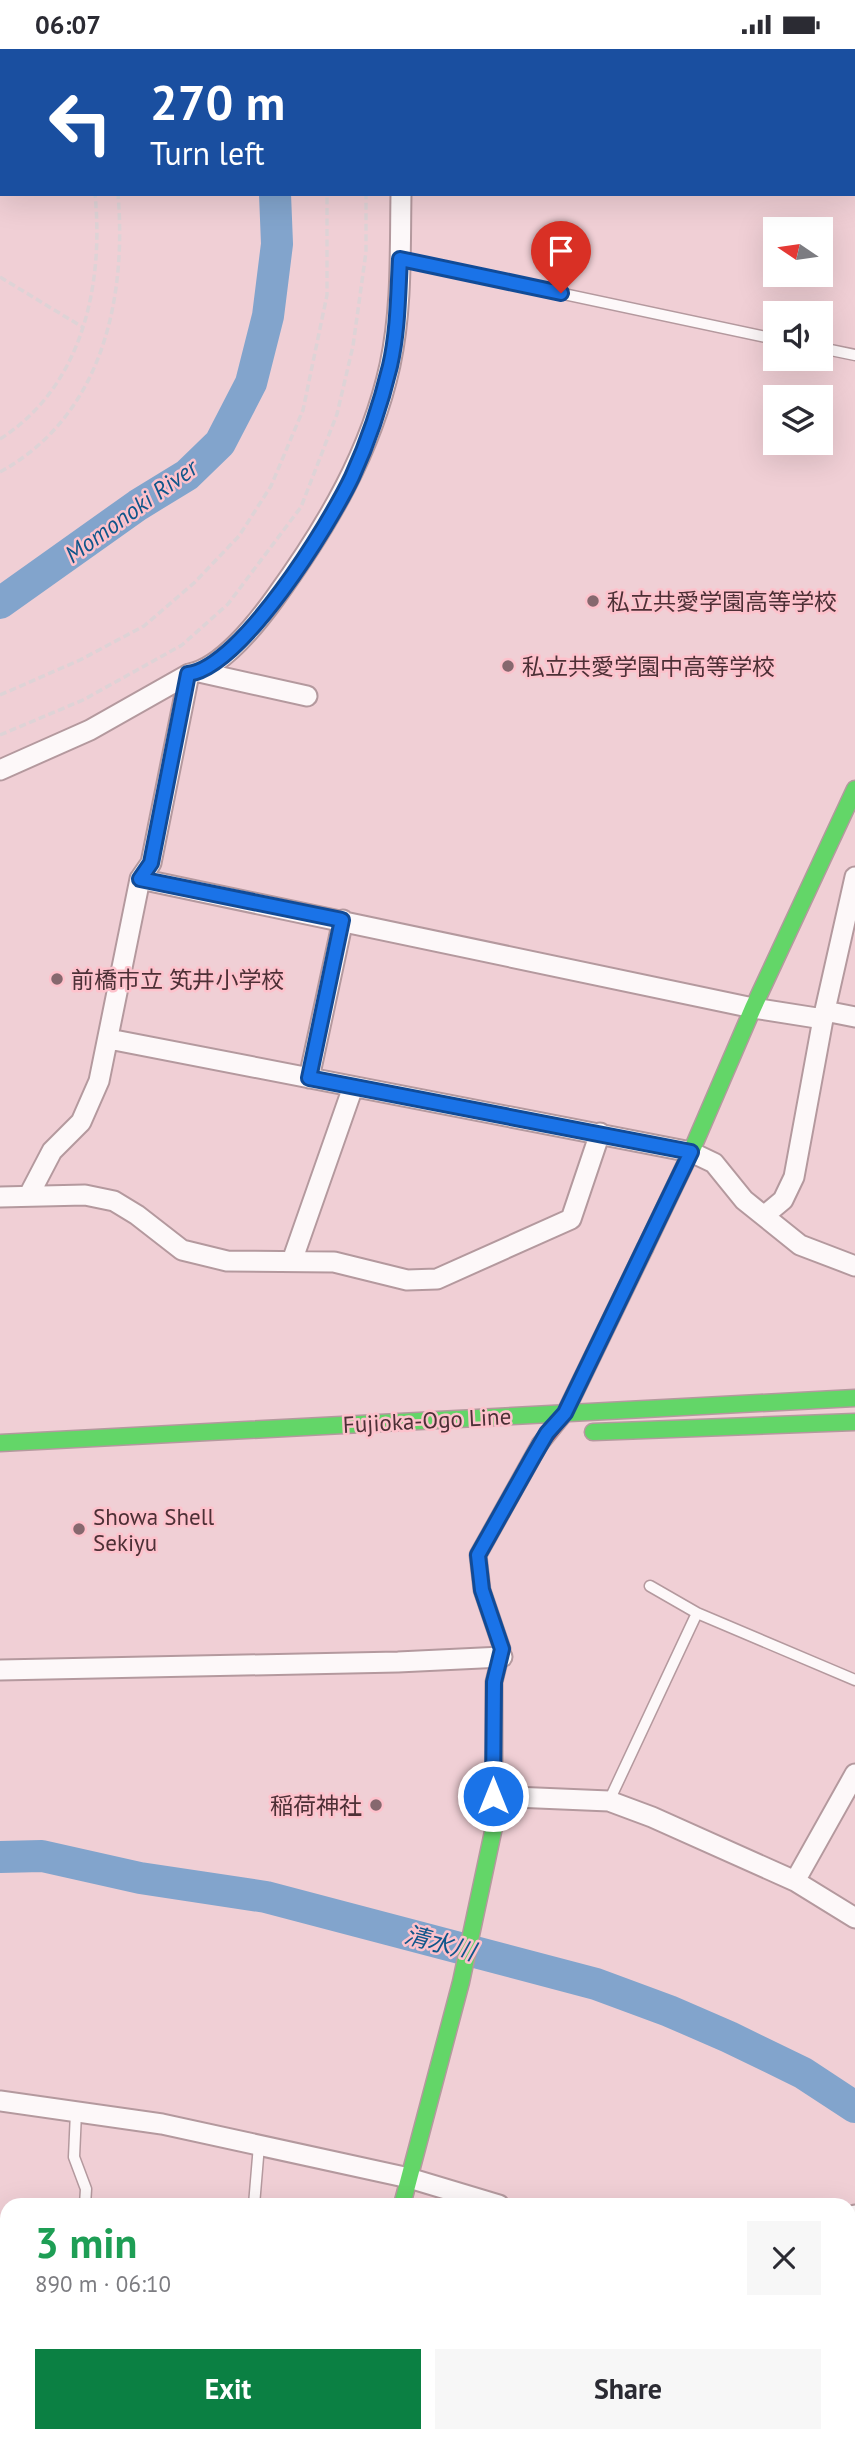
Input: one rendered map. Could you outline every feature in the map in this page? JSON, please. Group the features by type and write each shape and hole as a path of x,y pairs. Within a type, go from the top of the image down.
{"street":[{"path":"0,769 90,730 228,652 263,614 309,550 353,475 390,365 398,304 401,196"},
{"path":"194,673 307,695"},
{"path":"29,1195 52,1151 82,1122 99,1081 140,879 151,863 194,673"},
{"path":"404,2198 461,1982 494,1827 494,1682 502,1657 502,1640 480,1581 478,1555 547,1433 565,1413 691,1152 753,1008 854,795"},
{"path":"765,1215 783,1200 790,1189 824,1015 855,877"},
{"path":"140,879 753,1008 855,1017"},
{"path":"309,1078 342,920"},
{"path":"109,1039 691,1152 714,1163 744,1200 800,1245 855,1266"},
{"path":"292,1261 353,1087"},
{"path":"0,1197 85,1195 114,1201 182,1250 227,1261 334,1262 407,1280 437,1279 571,1219 600,1133"},
{"name":"Fujioka-Ogo Line","path":"0,1443 855,1398"},
{"name":"Fujioka-Ogo Line","path":"520,1435 855,1422"},
{"path":"0,1670 398,1662 502,1657"},
{"path":"795,1881 844,1790 854,1777"},
{"path":"493,1796 609,1801 652,1817 795,1881 855,1918"},
{"path":"0,2101 162,2124 409,2178 476,2198"}],"lane":[{"path":"400,259 763,335"},
{"path":"833,350 855,355"},
{"path":"650,1586 697,1613 855,1680"},
{"path":"609,1801 697,1613"},
{"path":"76,2112 74,2157 86,2189 85,2198"},
{"path":"255,2198 259,2145"}],"path":[{"path":"0,439 37,411 59,379 84,328 97,256 95,196"},
{"path":"0,472 19,462 46,441 70,414 92,374 110,323 118,271 118,196"},
{"path":"0,695 80,660 144,626 194,583 245,526 271,486 303,410 327,295 327,196"},
{"path":"0,735 83,700 182,645 228,604 300,507 337,414 353,346 366,252 366,196"},
{"path":"0,277 84,328"}],"waterway":[{"name":"Momonoki River","path":"0,603 138,505 187,475 220,443 251,383 268,316 277,244 275,196"},
{"name":"清水川","path":"0,1857 42,1856 140,1878 266,1897 596,1984 729,2037 803,2073 855,2107"}],"traffic: fast":[{"path":"645,1248 855,789"},
{"path":"0,1443 855,1398"},
{"path":"593,1432 855,1422"},
{"path":"404,2198 461,1982 494,1827 494,1682 502,1649 482,1590 478,1555 540,1444"}],"traffic: jam":[{"path":"540,1444 565,1413 645,1248"}],"place":[{"name":"私立共愛学園高等学校","path":"593,601"},
{"name":"私立共愛学園中高等学校","path":"508,666"},
{"name":"前橋市立 笂井小学校","path":"57,979"},
{"name":"Showa Shell Sekiyu","path":"79,1529"},
{"name":"稲荷神社","path":"376,1805"}],"route":[{"path":"493,1796 494,1682 502,1657 502,1640 482,1590 478,1555 547,1433 565,1413 691,1152 309,1078 342,920 140,879 151,863 188,674 199,672 228,652 263,614 309,550 353,475 390,365 398,304 400,259 561,293"}]}
